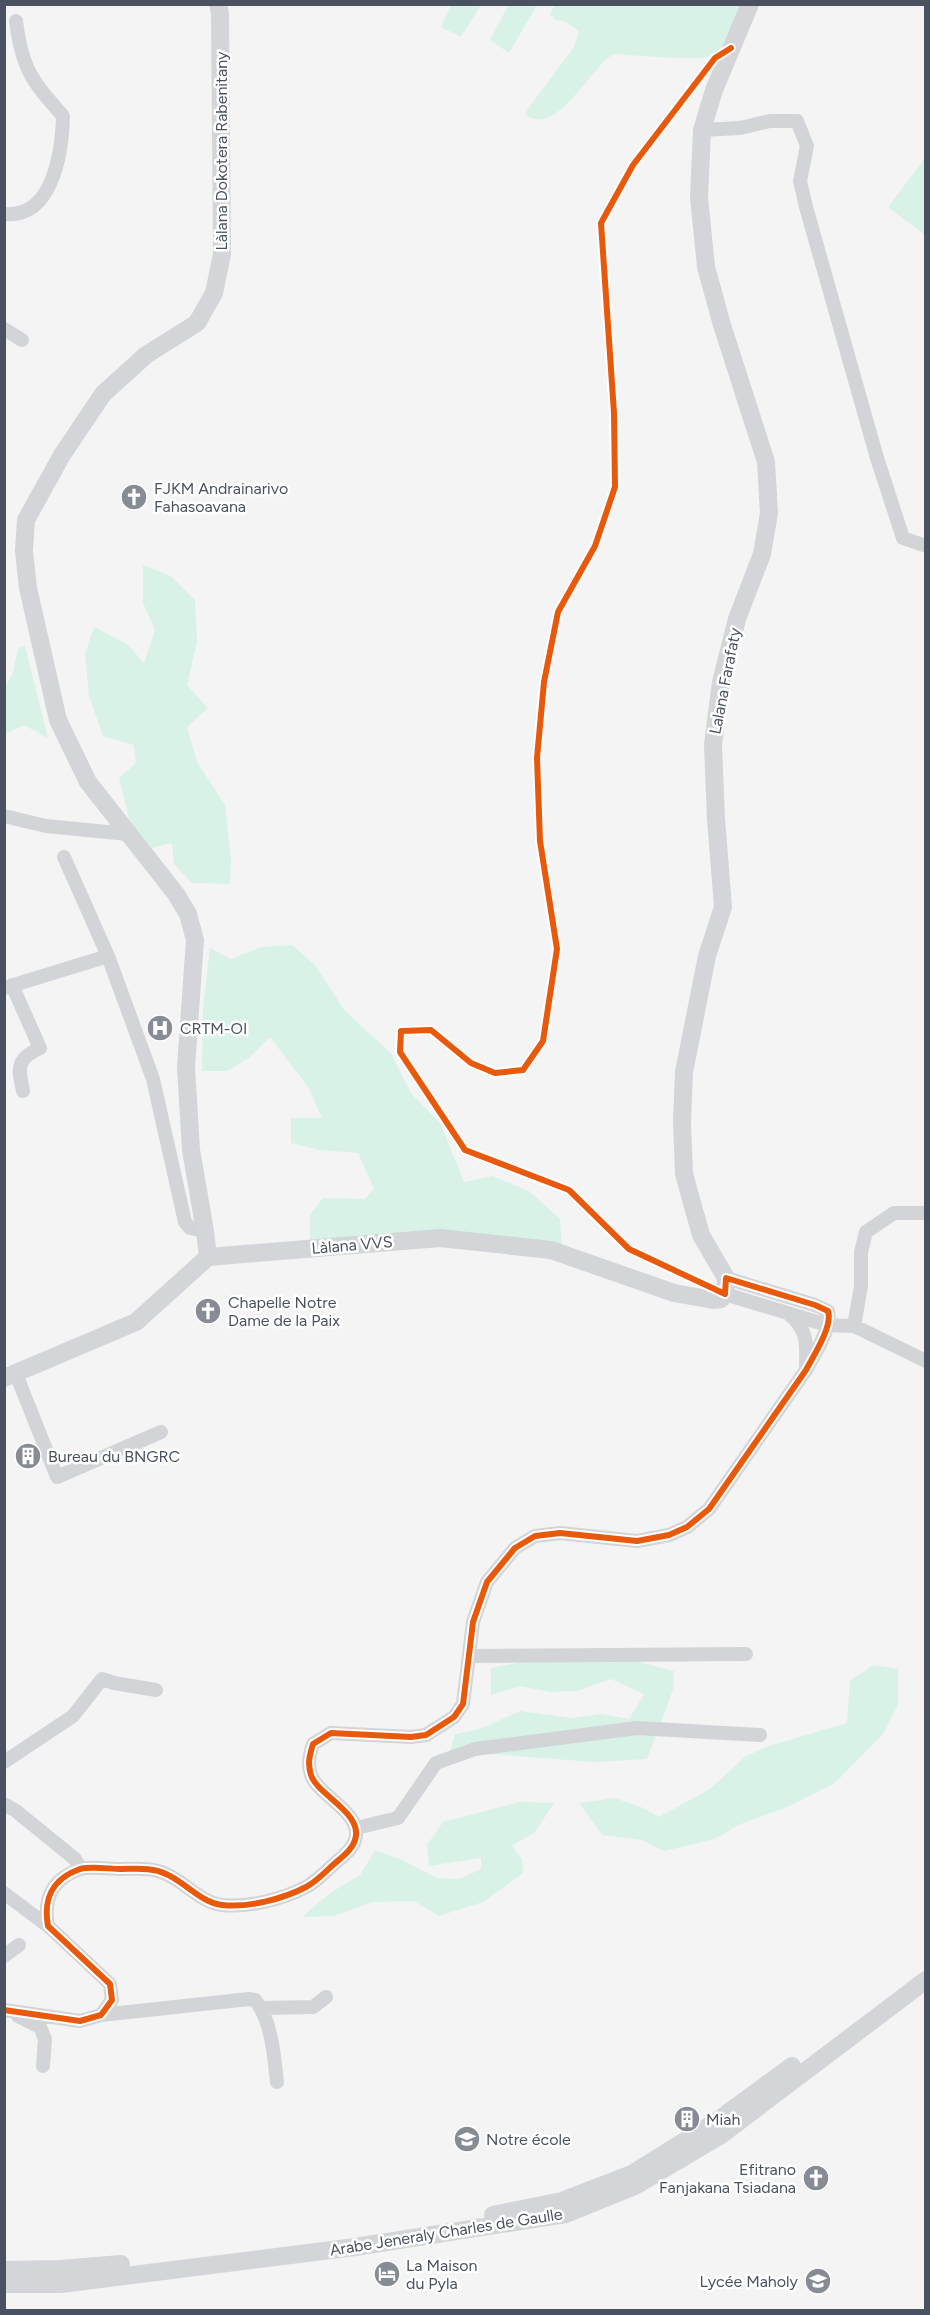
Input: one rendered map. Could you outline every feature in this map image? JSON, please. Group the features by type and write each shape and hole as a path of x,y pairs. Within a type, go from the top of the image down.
{"street":[{"name":"Làlana Dokotera Rabenitany","path":"208,1257 206,1231 191,1150 186,1067 195,940 188,914 176,894 88,782 58,720 28,588 24,551 26,520 62,455 103,394 146,355 197,323 214,293 222,254 220,14 218,4"},
{"name":"Lalana Farafaty","path":"725,1286 700,1235 684,1174 682,1122 684,1072 707,956 723,907 713,745 721,682 737,619 762,554 769,513 766,462 706,267 699,196 702,130 714,90 750,4"},
{"path":"4,214 16,215 34,206 47,191 60,157 63,131 63,116 33,81 23,59 16,21"},
{"path":"702,130 740,128 770,120 797,121 807,146 800,182 877,458 903,538 926,546"},
{"path":"4,329 22,340"},
{"path":"4,816 46,826 128,834"},
{"path":"64,857 108,956 153,1079 185,1222 190,1228 206,1231"},
{"path":"23,1091 19,1068 22,1060 40,1048 8,986 108,956"},
{"path":"854,1326 861,1286 861,1252 866,1232 894,1213 926,1213"},
{"name":"Làlana VVS","path":"208,1257 440,1238 551,1250 674,1293 713,1300 721,1299 725,1286"},
{"path":"161,1432 57,1477 10,1376 136,1322 208,1257"},
{"path":"725,1286 788,1313 827,1325 854,1326 926,1362"},
{"path":"48,1926 45,1913 47,1900 56,1882 81,1869 150,1869 166,1874 198,1896 220,1905 243,1904 271,1900 308,1886 348,1852 355,1840 356,1828 346,1812 311,1777 308,1758 314,1744 331,1733 411,1737 426,1735 454,1717 463,1704 473,1622 487,1582 514,1548 534,1536 560,1533 637,1541 669,1535 687,1527 709,1509 806,1370 819,1347 830,1318 828,1311 815,1305 725,1286"},
{"path":"788,1313 804,1330 807,1348 806,1370"},
{"path":"469,1656 746,1654"},
{"path":"4,1762 73,1716 102,1679 156,1690"},
{"path":"356,1828 398,1818 435,1763 475,1749 637,1728 760,1736"},
{"path":"4,1804 16,1811 75,1859 81,1869"},
{"path":"4,1893 48,1926 110,1984 112,2000 101,2015"},
{"path":"4,1956 19,1945"},
{"name":"Arabe Jeneraly Charles de Gaulle","path":"4,2270 110,2265 482,2217 562,2201 632,2174 717,2121 926,1966"},
{"name":"Arabe Jeneraly Charles de Gaulle","path":"4,2284 60,2284 355,2247 566,2214 635,2186 721,2135 926,1980"},
{"path":"261,2008 313,2007 326,1998"},
{"path":"6,2010 80,2021 101,2015 255,2000 261,2008 273,2049 277,2082"},
{"path":"6,2010 40,2027 45,2039 43,2066"}],"green space":[{"path":"509,4 537,5 509,53 490,40"},
{"path":"451,5 481,5 461,37 441,27"},
{"path":"552,5 746,5 730,39 715,55 683,58 614,54 605,60 562,108 550,117 538,119 526,115 527,110 574,47 579,31 566,22 555,20 550,14 554,6"},
{"path":"925,158 925,235 888,207"},
{"path":"143,565 171,576 195,600 197,641 187,685 208,708 187,727 197,762 225,805 231,859 230,884 192,883 174,864 172,843 147,849 129,819 119,778 136,763 134,745 103,736 89,696 85,654 94,627 127,644 144,663 155,630 143,603"},
{"path":"25,646 48,738 24,725 5,734 5,687 13,673 18,648"},
{"path":"292,945 315,965 345,1011 391,1053 411,1093 440,1123 464,1182 492,1176 529,1191 560,1219 562,1246 310,1244 310,1215 323,1198 365,1199 374,1189 358,1153 320,1150 291,1143 291,1118 322,1118 308,1087 270,1037 250,1057 227,1071 202,1071 203,1008 210,948 231,959 261,947"},
{"path":"624,1658 674,1671 673,1690 647,1759 595,1762 450,1751 455,1734 480,1729 520,1711 572,1718 602,1714 629,1719 644,1694 611,1679 577,1691 550,1692 520,1686 491,1695 491,1668 538,1659"},
{"path":"873,1665 898,1669 898,1705 883,1734 835,1783 787,1807 738,1825 715,1839 664,1851 641,1840 602,1835 579,1803 615,1798 646,1809 659,1817 710,1789 746,1756 769,1746 847,1723 850,1681"},
{"path":"520,1802 554,1803 535,1832 512,1846 522,1859 523,1873 483,1902 439,1916 414,1901 372,1902 334,1916 302,1917 330,1893 360,1875 375,1850 400,1859 437,1878 460,1879 481,1869 481,1858 429,1866 427,1845 443,1822"}],"cycle path":[{"path":"4,2010 80,2021 101,2015 112,2000 110,1984 48,1926 49,1898 56,1884 70,1873 84,1868 155,1870 173,1878 207,1900 232,1906 276,1899 310,1885 349,1850 354,1844 356,1830 347,1813 322,1790 311,1775 309,1763 313,1744 331,1733 411,1737 426,1735 454,1717 463,1704 473,1622 487,1582 515,1548 535,1536 560,1533 637,1541 669,1535 687,1527 709,1509 806,1370 828,1324 828,1311 815,1305 726,1278 725,1294 629,1249 569,1190 465,1150 400,1052 401,1031 431,1030 471,1063 495,1073 523,1070 543,1041 557,949 540,841 537,758 544,682 558,612 595,546 615,487 614,413 601,223 633,165 715,58 731,48"}],"place":[{"name":"FJKM Andrainarivo Fahasoavana","path":"134,497"},
{"name":"CRTM-OI","path":"160,1028"},
{"name":"Chapelle Notre Dame de la Paix","path":"208,1311"},
{"name":"Bureau du BNGRC","path":"28,1456"},
{"name":"Miah","path":"687,2119"},
{"name":"Notre école","path":"467,2139"},
{"name":"Efitrano Fanjakana Tsiadana","path":"816,2178"},
{"name":"La Maison du Pyla","path":"387,2274"},
{"name":"Lycée Maholy","path":"818,2281"}]}
